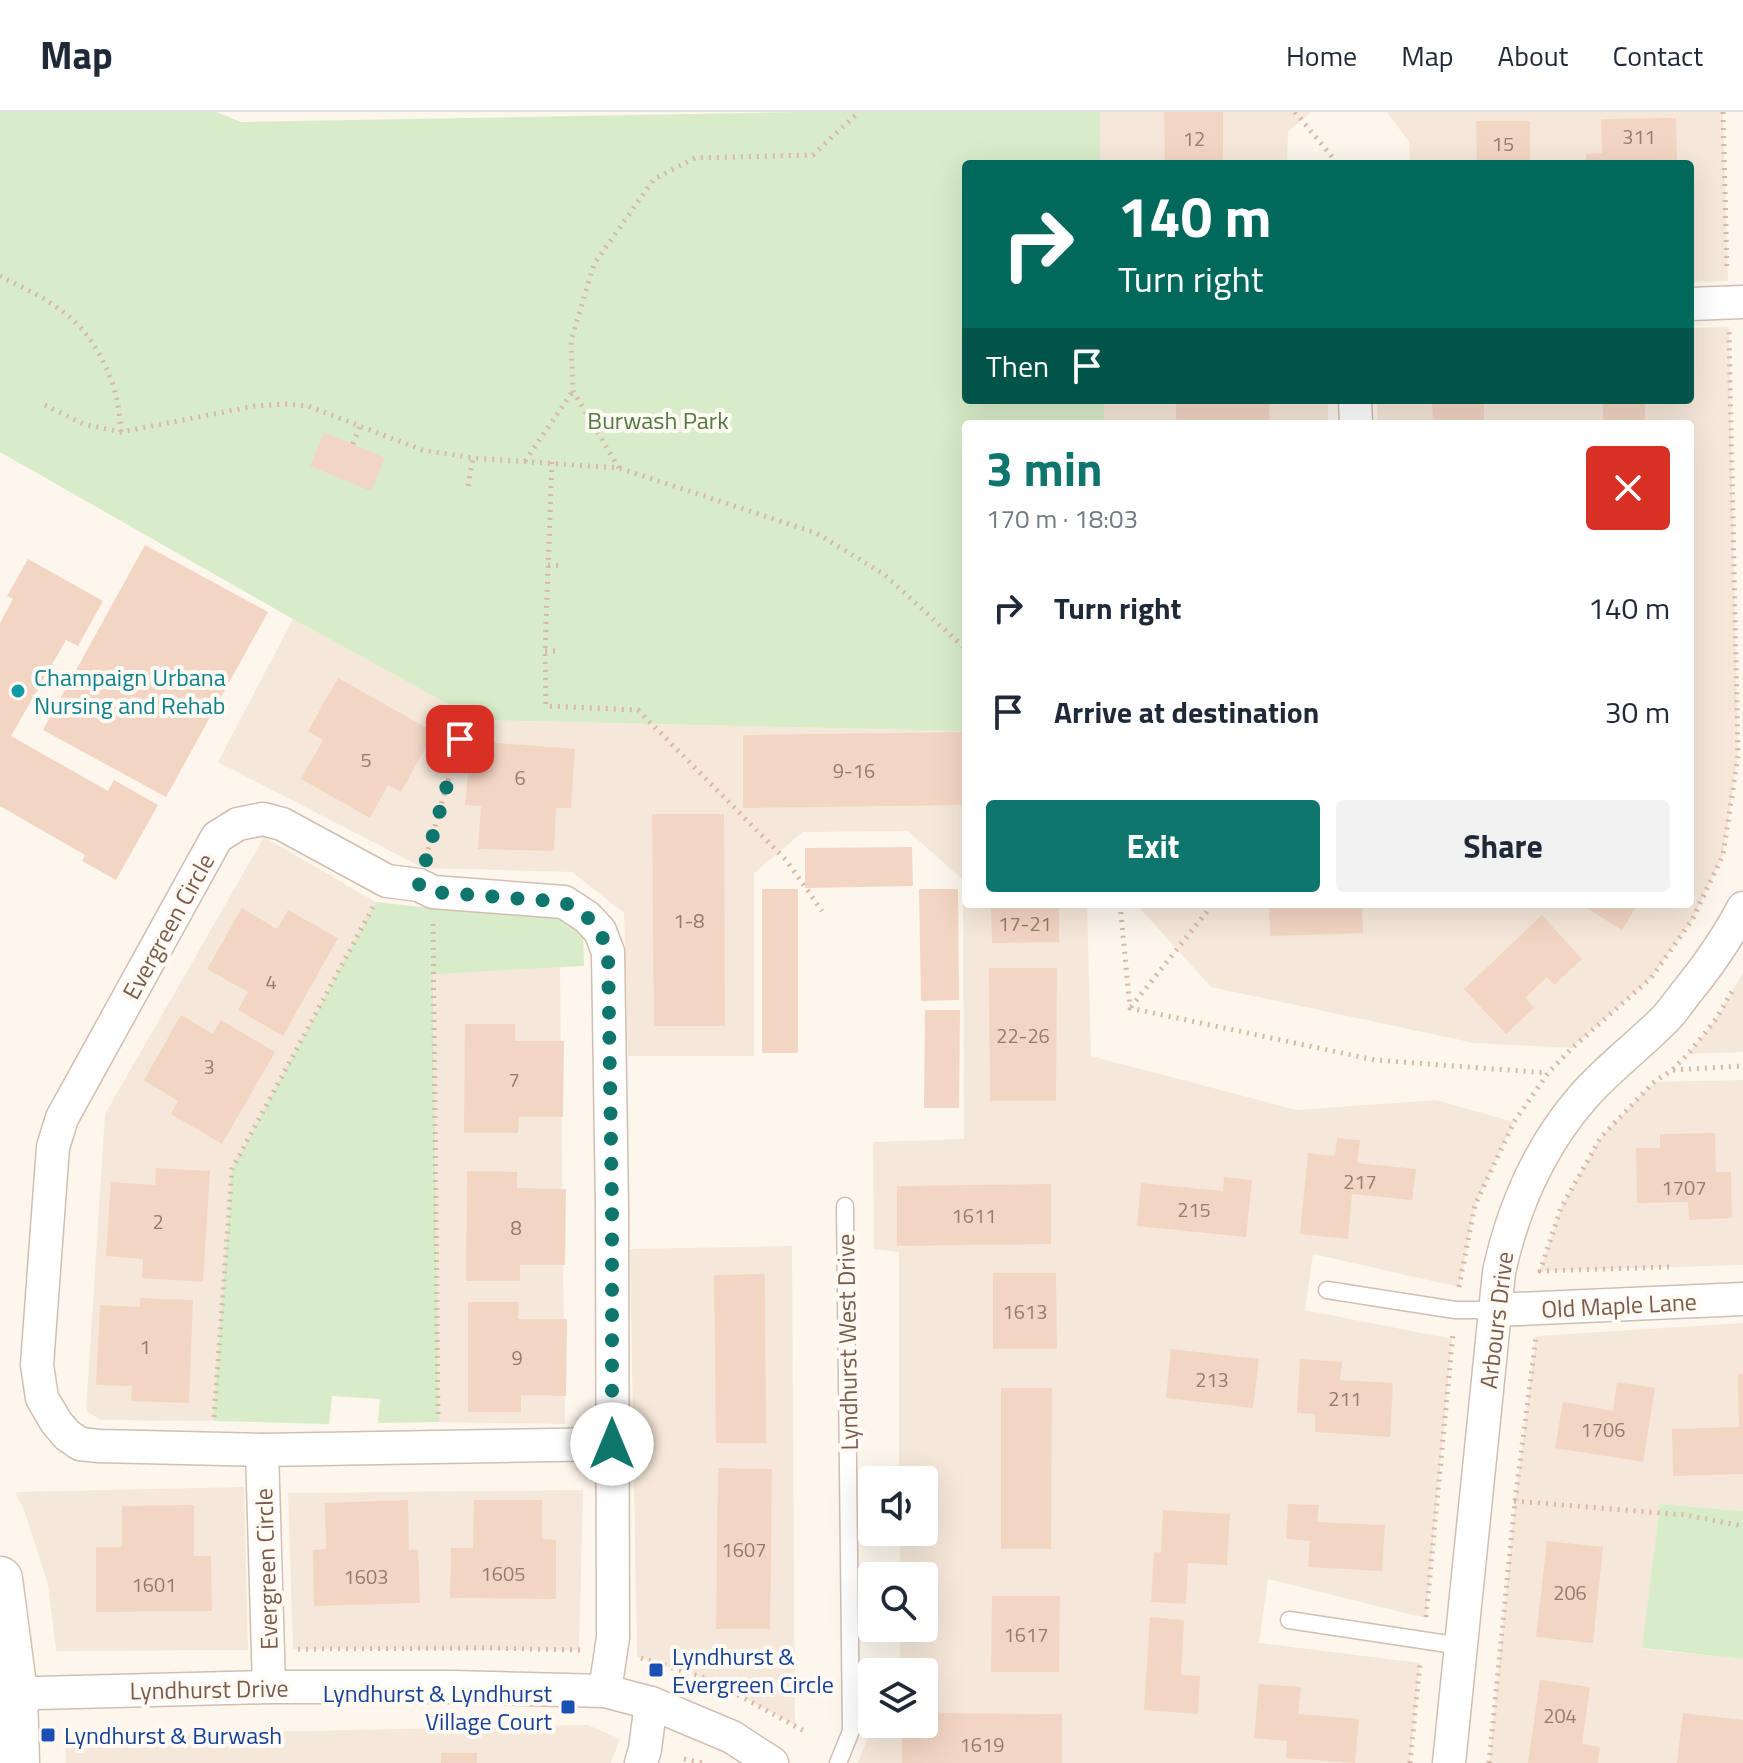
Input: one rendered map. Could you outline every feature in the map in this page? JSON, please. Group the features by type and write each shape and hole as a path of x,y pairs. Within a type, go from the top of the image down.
{"street":[{"path":"1694,304 1733,303"},
{"name":"Evergreen Circle","path":"605,1691 613,1637 612,1207 608,952 600,931 587,917 564,902 387,881 282,824 263,819 238,824 217,837 62,1118 53,1147 37,1365 42,1398 56,1422 80,1444 99,1446 262,1450 612,1444"},
{"name":"Arbours Drive","path":"1449,1763 1499,1272 1507,1237 1523,1191 1545,1150 1581,1098 1673,1010 1730,934 1743,908"},
{"name":"Old Maple Lane","path":"1495,1310 1743,1299"},
{"name":"Evergreen Circle","path":"262,1450 269,1687"},
{"path":"0,1579 8,1694 17,1763"},
{"name":"Lyndhurst Drive","path":"8,1694 269,1687 605,1691 651,1703 732,1737 772,1763"},
{"path":"641,1763 651,1703"}],"lane":[{"name":"Lyndhurst West Drive","path":"838,1763 851,1731 845,1206"},
{"path":"1327,1290 1455,1310 1495,1310"},
{"path":"1289,1620 1461,1646"}],"path":[{"path":"619,468 573,391 571,341 594,264 654,179 695,158 813,155 859,112"},
{"path":"1295,112 1335,160"},
{"path":"1130,1008 1375,1060 1548,1073 1651,978 1692,920 1723,855 1738,756 1733,303 1723,112"},
{"path":"0,276 50,303 74,321 92,342 116,394 121,432"},
{"path":"525,461 573,391"},
{"path":"45,405 83,424 121,432 255,406 308,406 422,450 473,458 619,468 816,533 885,575 962,645"},
{"path":"353,444 360,426"},
{"path":"468,486 473,458"},
{"path":"552,462 546,706 638,710 786,860 822,911"},
{"path":"548,565 564,566"},
{"path":"545,651 559,651"},
{"path":"439,1447 426,888 460,739"},
{"path":"211,1449 232,1169 387,881"},
{"path":"1120,908 1130,1008"},
{"path":"1130,1008 1210,908"},
{"path":"1680,1266 1540,1271 1561,1208 1601,1137 1654,1082 1688,1054 1716,1019 1736,985"},
{"path":"1672,1070 1743,1066"},
{"path":"1489,1763 1515,1501 1536,1336"},
{"path":"1515,1501 1686,1515 1743,1526"},
{"path":"293,1649 593,1651"},
{"path":"637,1657 711,1680 804,1731"},
{"path":"684,1759 704,1763"}],"shaded area":[{"path":"1100,112 1311,112 1288,132 1287,160 1100,160"},
{"path":"1387,112 1723,112 1728,281 1694,282 1694,160 1410,160 1409,142"},
{"path":"1729,327 1738,756 1723,855 1692,920 1651,978 1572,1048 1474,1043 1211,987 1140,908 1694,908 1694,420 1377,420 1377,404 1694,404 1694,328"},
{"path":"1104,404 1328,404 1328,420 1104,420"},
{"path":"293,619 477,720 962,731 962,879 908,831 803,832 754,873 754,1056 628,1056 624,913 572,872 423,868 218,762"},
{"path":"264,837 376,902 232,1169 213,1421 101,1420 86,1411 105,1114"},
{"path":"963,908 1087,908 1091,1056 1297,1110 1436,1100 1514,1122 1475,1205 1459,1287 1313,1254 1305,1310 1452,1339 1426,1618 1268,1579 1259,1643 1420,1663 1410,1763 858,1763 868,1738 938,1738 938,1658 900,1658 900,1642 938,1642 938,1562 900,1562 900,1546 938,1546 938,1466 899,1466 899,1252 874,1249 873,1142 964,1139"},
{"path":"560,967 565,1424 439,1422 433,973"},
{"path":"1743,973 1743,1052 1688,1054 1716,1019"},
{"path":"1743,1080 1743,1265 1540,1271 1561,1208 1601,1137 1654,1082"},
{"path":"792,1246 795,1725 711,1680 637,1657 630,1249"},
{"path":"1743,1323 1743,1511 1660,1504 1643,1649 1743,1659 1743,1763 1489,1763 1515,1501 1536,1336"},
{"path":"244,1487 248,1650 56,1651 48,1584 15,1492"},
{"path":"583,1490 579,1650 293,1649 288,1493"},
{"path":"588,1725 620,1739 611,1763 66,1763 65,1736"}],"green space":[{"name":"Burwash Park","path":"0,112 216,112 241,122 799,112 1100,112 1100,160 962,160 962,404 1104,404 1104,420 962,420 962,731 477,720 0,452"},
{"path":"376,902 432,908 559,912 583,930 584,966 433,974 439,1422 378,1423 380,1399 332,1396 329,1424 213,1421 232,1169"},
{"path":"1660,1504 1743,1511 1743,1659 1642,1648"}],"building":[{"path":"1164,112 1223,112 1223,160 1165,160"},
{"path":"1676,118 1677,160 1586,160 1586,154 1602,153 1601,119"},
{"path":"1476,121 1530,121 1530,160 1477,160"},
{"path":"1176,404 1269,404 1270,420 1176,420"},
{"path":"1432,404 1484,404 1484,420 1433,420"},
{"path":"1603,404 1645,404 1645,420 1603,420"},
{"path":"324,432 385,458 371,491 310,466"},
{"path":"145,545 268,612 166,797 43,730"},
{"name":"Champaign Urbana Nursing and Rehab","path":"28,559 103,601 78,646 66,640 11,736 108,791 114,780 158,805 116,880 82,861 85,855 0,806 0,623 13,599 7,596"},
{"path":"338,678 434,732 401,792 388,785 370,818 301,779 323,740 308,731"},
{"path":"962,732 962,805 743,808 743,735"},
{"path":"471,741 575,749 571,808 556,808 554,851 478,849 481,806 465,805"},
{"path":"652,814 724,814 725,1026 654,1026"},
{"path":"912,847 913,886 805,888 805,848"},
{"path":"762,889 798,889 798,1053 762,1053"},
{"path":"919,889 958,889 959,1000 921,1001"},
{"path":"242,908 277,929 288,910 338,938 283,1036 238,1010 248,992 207,969"},
{"path":"991,908 1059,908 1059,942 992,943"},
{"path":"1269,908 1362,908 1363,933 1270,936"},
{"path":"1586,908 1636,908 1622,930"},
{"path":"1542,915 1582,959 1554,985 1547,977 1525,998 1534,1008 1506,1034 1464,989"},
{"path":"989,968 1057,968 1056,1101 990,1101"},
{"path":"925,1010 960,1010 959,1108 924,1108"},
{"path":"181,1015 213,1034 221,1020 275,1052 222,1144 171,1114 178,1101 144,1080"},
{"path":"465,1024 515,1024 515,1041 564,1041 563,1117 519,1117 518,1133 464,1133"},
{"path":"1715,1133 1716,1172 1731,1172 1732,1218 1689,1220 1688,1202 1637,1203 1636,1148 1660,1148 1660,1134"},
{"path":"1337,1138 1360,1140 1357,1163 1416,1169 1412,1200 1352,1194 1348,1239 1300,1234 1308,1153 1335,1156"},
{"path":"156,1168 210,1171 203,1282 142,1278 143,1259 106,1256 111,1182 155,1185"},
{"path":"467,1171 517,1172 517,1188 566,1189 565,1265 520,1265 520,1281 466,1281"},
{"path":"1224,1177 1252,1180 1246,1237 1137,1226 1141,1183 1223,1191"},
{"path":"1051,1184 1051,1244 897,1246 897,1186"},
{"path":"993,1273 1056,1273 1057,1349 993,1349"},
{"path":"765,1274 766,1443 716,1443 714,1275"},
{"path":"140,1298 193,1300 189,1403 131,1401 132,1386 96,1385 100,1305 140,1307"},
{"path":"468,1302 519,1302 518,1319 567,1319 566,1396 521,1395 521,1412 468,1412"},
{"path":"1171,1349 1259,1359 1253,1408 1166,1398"},
{"path":"1300,1359 1342,1362 1340,1380 1393,1383 1390,1437 1315,1432 1315,1414 1297,1413"},
{"path":"1738,1374 1743,1374 1743,1474 1673,1476 1672,1429 1739,1427"},
{"path":"1617,1382 1655,1388 1643,1462 1555,1448 1563,1402 1613,1411"},
{"path":"1001,1388 1052,1388 1051,1549 1001,1549"},
{"path":"718,1468 772,1469 770,1629 716,1629"},
{"path":"408,1500 409,1550 418,1549 420,1603 314,1606 313,1550 326,1549 325,1503"},
{"path":"474,1500 542,1500 542,1539 556,1540 556,1599 450,1598 451,1548 473,1548"},
{"path":"1288,1504 1319,1505 1317,1522 1385,1525 1382,1571 1308,1567 1310,1541 1286,1539"},
{"path":"194,1505 194,1556 211,1556 212,1611 96,1612 96,1547 122,1547 122,1506"},
{"path":"1163,1510 1230,1514 1227,1565 1188,1563 1186,1604 1151,1602 1154,1552 1161,1553"},
{"path":"1547,1541 1603,1547 1593,1643 1536,1637"},
{"path":"992,1596 1060,1596 1059,1672 991,1672"},
{"path":"1150,1617 1184,1620 1181,1675 1200,1676 1198,1714 1144,1710"},
{"path":"1540,1680 1590,1687 1582,1744 1600,1747 1598,1763 1528,1763"},
{"path":"1259,1684 1301,1687 1298,1714 1359,1719 1355,1763 1286,1758 1287,1741 1254,1738"},
{"path":"938,1713 1062,1714 1062,1763 902,1763 902,1738 938,1738"},
{"path":"1683,1713 1743,1720 1743,1763 1677,1763"},
{"path":"441,1753 477,1753 477,1763 441,1763"}],"place":[{"name":"Champaign Urbana Nursing and Rehab","path":"18,691"},
{"name":"Lyndhurst & Evergreen Circle","path":"656,1670"},
{"name":"Lyndhurst & Lyndhurst Village Court","path":"568,1707"},
{"name":"Lyndhurst & Burwash","path":"48,1735"}],"route":[{"path":"460,739 419,885 433,892 564,902 587,917 600,931 608,952 612,1444"}]}
